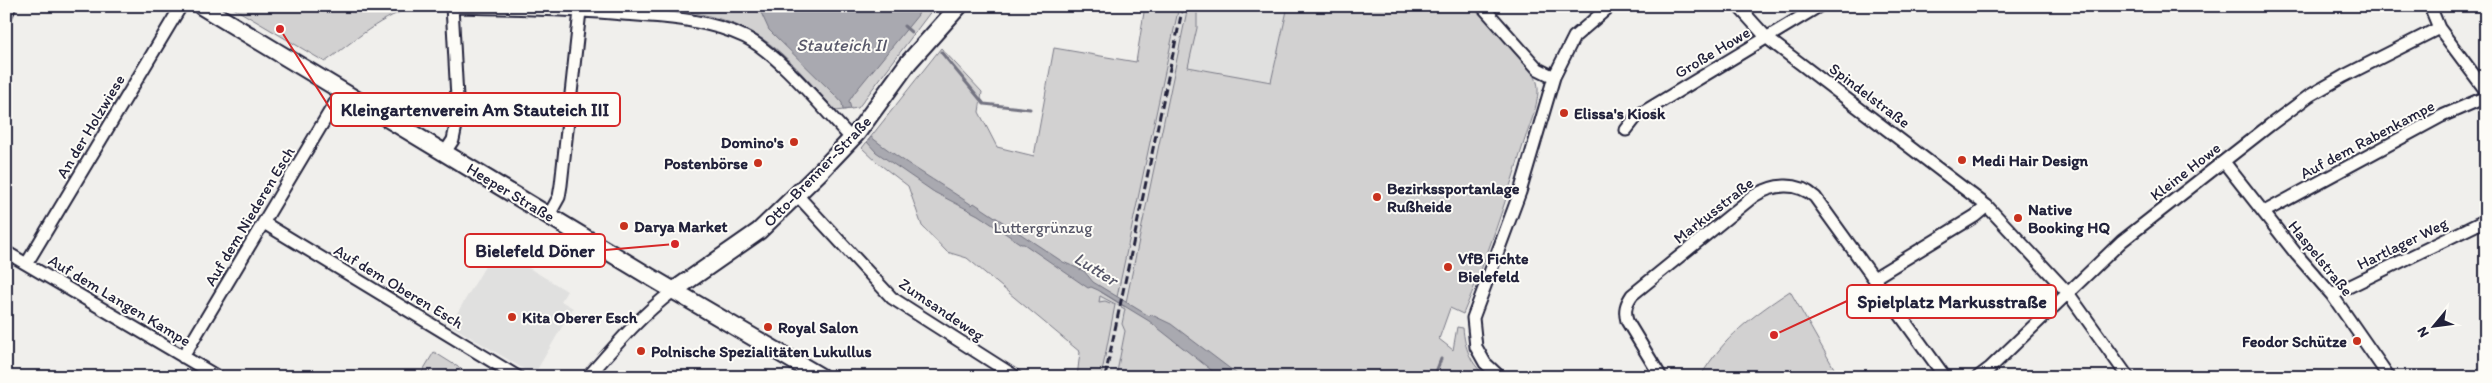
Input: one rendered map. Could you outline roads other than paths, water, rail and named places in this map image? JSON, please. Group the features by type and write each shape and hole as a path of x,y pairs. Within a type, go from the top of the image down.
{"main road":[{"name":"Heeper Straße","path":"201,6 673,291 821,377"},
{"name":"Otto-Brenner-Straße","path":"673,291 759,231 797,194 852,139 908,63 959,6"}],"street":[{"path":"6,15 10,6"},
{"name":"An der Holzwiese","path":"27,263 181,6"},
{"path":"1482,6 1538,69 1554,77"},
{"path":"1500,377 1486,363 1476,347 1473,318 1520,192 1554,77 1574,37 1610,6"},
{"name":"Spindelstraße","path":"1738,6 1767,38 1987,206 2068,293 2128,377"},
{"name":"Große Howe","path":"1626,130 1637,116 1819,6"},
{"path":"2430,6 2439,28 2486,91"},
{"path":"444,152 453,140 458,116 452,7 580,10 675,18 709,24 746,38 772,55 852,139"},
{"path":"549,215 559,197 561,185 580,10"},
{"name":"Kleine Howe","path":"1978,377 1990,368 2122,241 2309,96 2382,55 2439,28"},
{"name":"Auf dem Niederen Esch","path":"183,357 342,91"},
{"name":"Auf dem Rabenkampe","path":"2264,212 2442,116 2486,97"},
{"name":"Haspelstraße","path":"2224,162 2297,255 2332,295 2389,377"},
{"name":"Markusstraße","path":"1661,377 1627,321 1625,313 1626,304 1632,295 1762,191 1774,186 1798,187 1811,193 1945,377"},
{"name":"Zumsandeweg","path":"797,194 892,298 1016,377"},
{"path":"1874,278 1975,216 1987,206"},
{"name":"Hartlager Weg","path":"2332,295 2486,220"},
{"name":"Auf dem Oberen Esch","path":"264,223 518,377"},
{"name":"Auf dem Langen Kampe","path":"6,252 218,377"},
{"path":"588,377 631,327 652,307 673,291"}],"water":[{"name":"Stauteich II","path":"758,6 920,6 918,15 855,92 849,101 851,109 843,110 842,103 835,95 769,30"},
{"path":"871,137 972,205 974,203 1063,262 1084,271 1093,282 1149,316 1152,315 1171,324 1241,377 1220,377 1149,321 1098,290 1091,287 1088,288 978,215 934,192 876,152 867,142"}],"waterway":[{"path":"904,26 911,32"},
{"path":"941,52 984,104 1030,109"},
{"path":"1434,377 1441,359"}],"railway":[{"path":"1105,377 1183,6"}],"place":[{"name":"Kleingartenverein Am Stauteich III","path":"280,29"},
{"name":"Elissa's Kiosk","path":"1564,113"},
{"name":"Domino's","path":"794,142"},
{"name":"Medi Hair Design","path":"1962,160"},
{"name":"Postenbörse","path":"758,163"},
{"name":"Bezirkssportanlage Rußheide","path":"1377,197"},
{"name":"Native Booking HQ","path":"2018,218"},
{"name":"Darya Market","path":"624,226"},
{"name":"Bielefeld Döner","path":"675,244"},
{"name":"VfB Fichte Bielefeld","path":"1448,267"},
{"name":"Kita Oberer Esch","path":"512,317"},
{"name":"Royal Salon","path":"768,327"},
{"name":"Spielplatz Markusstraße","path":"1774,335"},
{"name":"Feodor Schütze","path":"2357,341"},
{"name":"Polnische Spezialitäten Lukullus","path":"641,351"}],"park label":[{"name":"Luttergrünzug","path":"1043,227"}],"water label":[{"name":"Lutter","path":"1096,269"}]}
